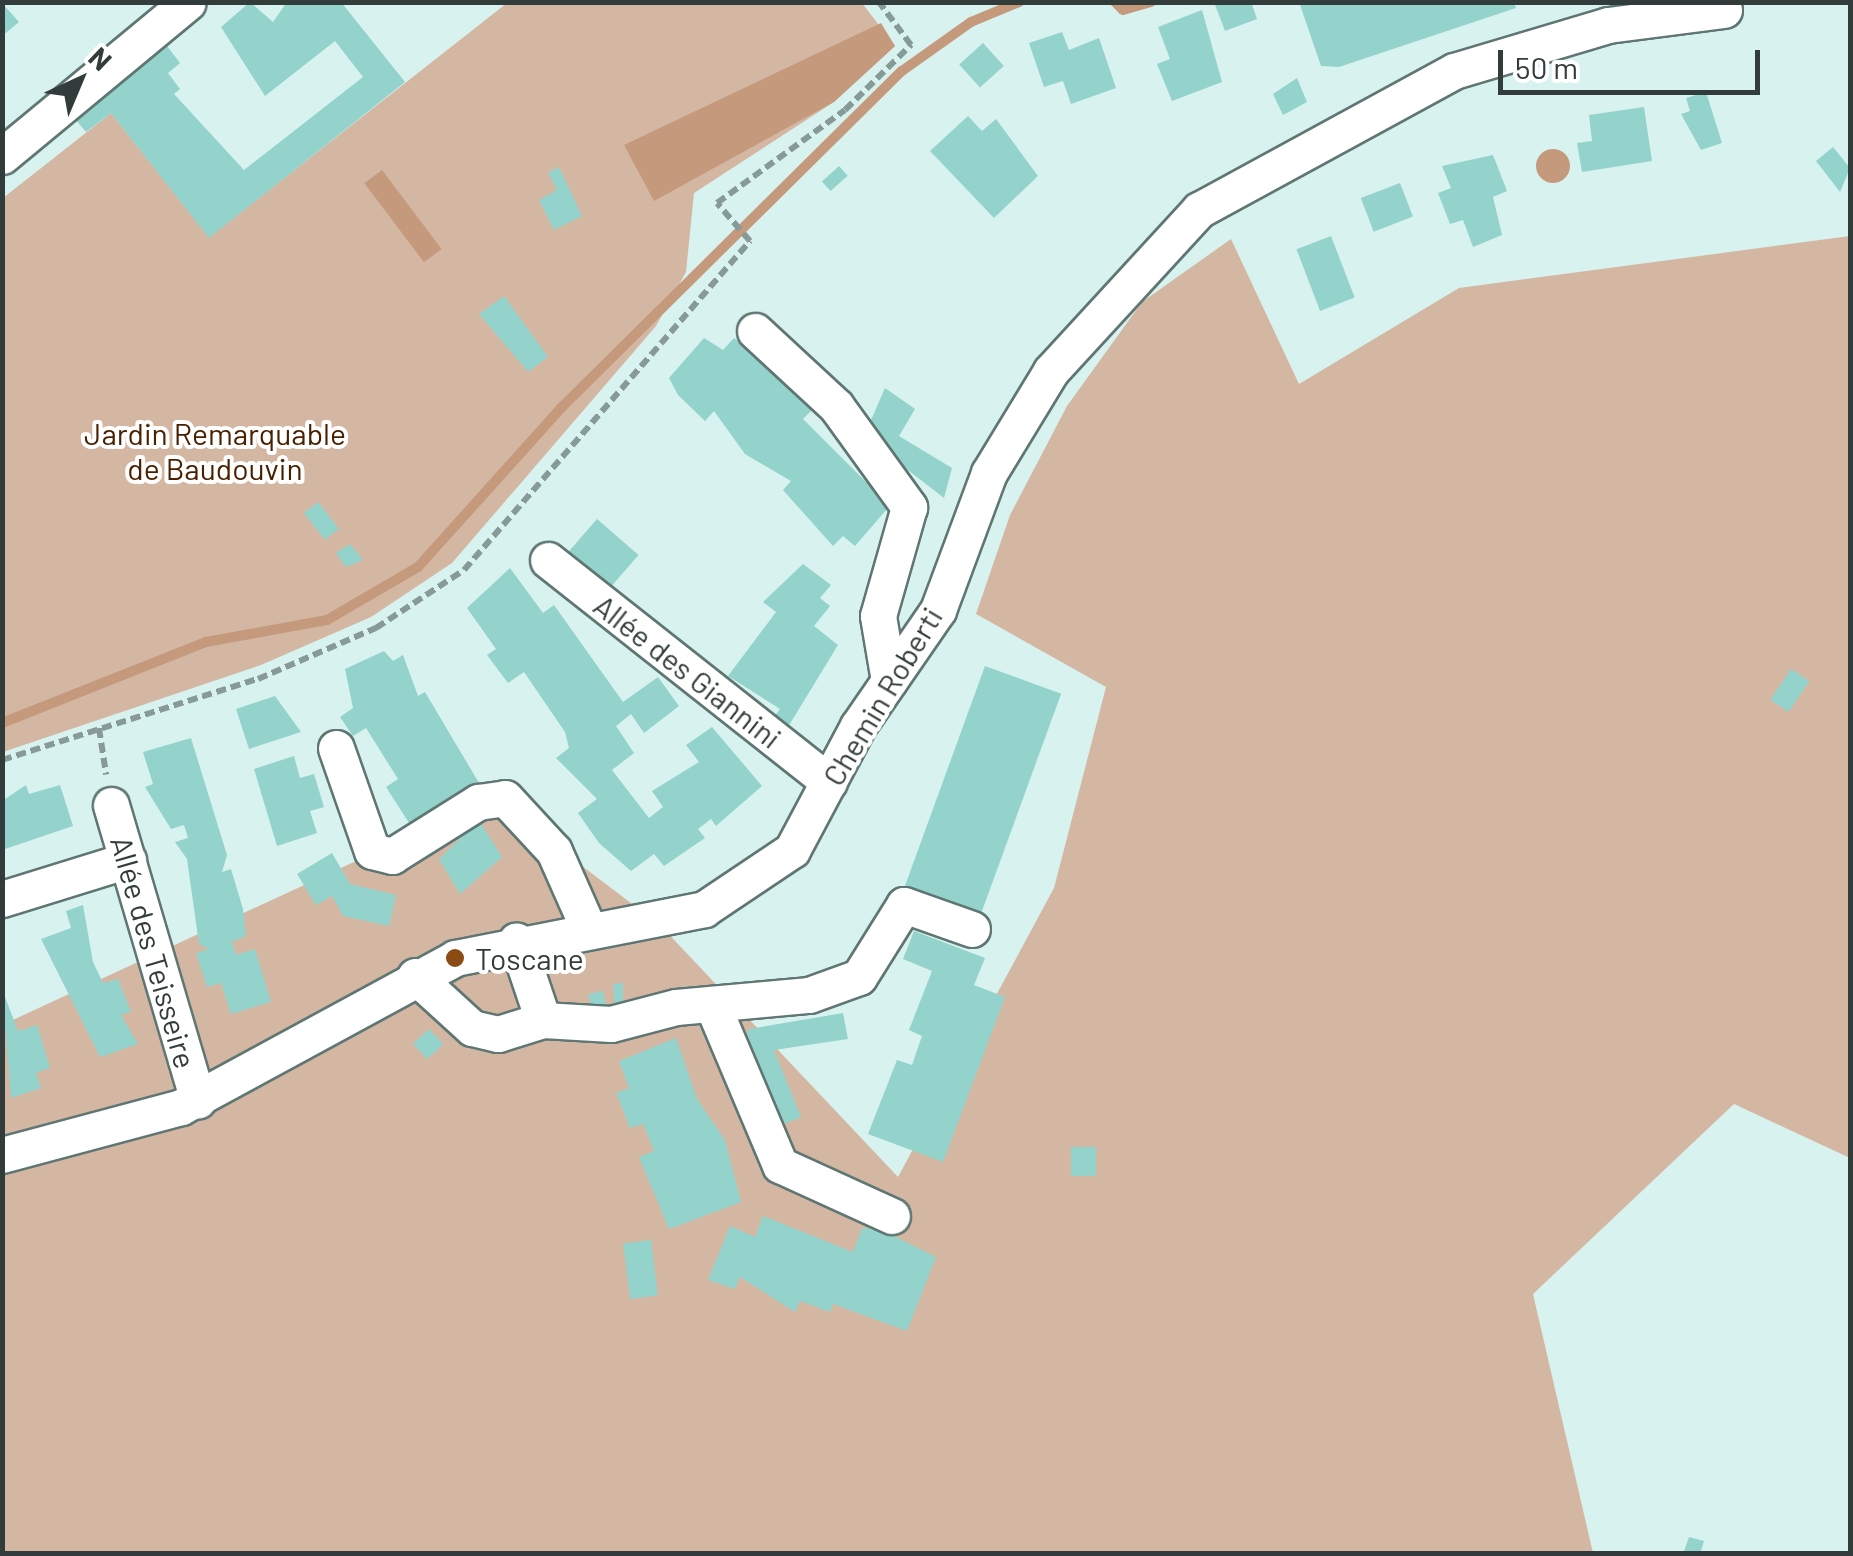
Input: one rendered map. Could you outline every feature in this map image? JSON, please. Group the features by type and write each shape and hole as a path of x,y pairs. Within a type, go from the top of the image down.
{"street":[{"path":"2,156 188,2"},
{"name":"Chemin Roberti","path":"2,1155 198,1100 415,976 516,940 704,909 792,850 889,681 938,610 989,473 1051,371 1199,210 1454,70 1608,25 1724,10"},
{"path":"754,331 836,406 909,508 878,616 889,681"},
{"name":"Allée des Giannini","path":"548,560 829,782"},
{"path":"336,748 372,850 392,856 478,802 505,798 554,851 589,930"},
{"name":"Allée des Teisseire","path":"111,805 198,1100"},
{"path":"2,899 128,860"},
{"path":"415,976 472,1028 498,1034 543,1020 612,1024 712,1004 809,995 859,977 904,906 972,930"},
{"path":"516,940 543,1020"},
{"path":"712,1004 780,1166 892,1216"}],"path":[{"path":"2,760 258,679 376,628 464,570 750,241 717,203 845,110 911,45 879,2"},
{"path":"99,728 111,805"}],"green space":[{"name":"Jardin Remarquable de Baudouvin","path":"507,3 862,3 895,46 834,102 694,193 686,272 656,326 452,563 371,617 261,665 3,752 3,198 111,113 209,237"},
{"path":"1850,236 1850,1158 1734,1104 1533,1294 1593,1553 3,1553 2,1025 492,798 660,925 898,1177 1054,888 1106,687 976,614 1010,515 1067,406 1142,302 1231,239 1299,384 1459,288"}],"shaded area":[{"path":"881,23 895,46 834,102 654,201 624,145"},
{"path":"1553,149 1565,154 1570,166 1565,178 1553,183 1541,178 1536,166 1541,154"},
{"path":"382,170 442,249 424,262 364,183"}],"building":[{"path":"250,2 273,22 287,2 341,2 405,82 209,238 111,113 86,132 75,119 167,46 180,63 168,73 180,89 174,94 244,170 363,77 335,41 265,96 221,27"},
{"path":"1214,2 1251,2 1257,19 1225,31"},
{"path":"1299,2 1514,2 1516,8 1339,67 1321,66"},
{"path":"2,3 19,22 2,36"},
{"path":"1202,10 1222,82 1172,101 1157,64 1170,59 1158,27"},
{"path":"1062,32 1069,50 1099,38 1116,88 1071,104 1063,81 1044,87 1029,43"},
{"path":"983,43 1004,66 980,87 959,64"},
{"path":"1297,78 1307,102 1283,115 1273,94"},
{"path":"1706,92 1722,143 1701,150 1681,114 1690,111 1686,98"},
{"path":"1644,107 1652,161 1582,172 1577,143 1592,141 1589,115"},
{"path":"968,116 982,131 996,119 1038,176 994,218 930,151"},
{"path":"1833,147 1850,168 1840,192 1816,161"},
{"path":"1493,155 1507,191 1493,197 1502,235 1473,247 1463,220 1450,224 1438,193 1451,188 1442,166"},
{"path":"839,166 848,176 831,191 822,181"},
{"path":"559,167 582,216 554,230 539,200 557,190 548,173"},
{"path":"1400,183 1413,217 1374,232 1361,198"},
{"path":"1331,236 1355,298 1320,311 1296,249"},
{"path":"504,296 548,357 528,372 479,314"},
{"path":"704,338 723,350 734,338 814,408 803,419 875,491 887,509 855,546 843,536 833,546 783,490 791,481 745,454 714,411 705,421 678,395 669,378"},
{"path":"885,388 915,409 899,436 952,468 944,498 864,436"},
{"path":"318,502 339,529 325,540 304,513"},
{"path":"597,519 639,555 607,591 566,555"},
{"path":"350,544 363,560 346,567 336,553"},
{"path":"803,564 831,585 820,598 830,606 814,626 838,645 788,727 774,717 780,709 728,676 776,612 763,602"},
{"path":"510,568 543,613 554,605 623,702 658,677 679,706 644,733 631,714 616,726 634,753 612,770 649,818 663,807 652,791 699,762 686,745 712,727 762,786 716,826 711,819 698,829 705,838 664,866 654,854 631,871 599,843 578,813 597,799 556,758 569,748 565,732 524,672 508,683 487,655 496,649 467,608"},
{"path":"384,651 393,661 403,655 418,696 425,692 479,783 411,826 386,787 398,779 366,728 353,736 340,717 353,708 345,669"},
{"path":"985,666 1061,694 980,915 904,888"},
{"path":"1791,669 1809,681 1789,712 1770,700"},
{"path":"275,696 301,732 249,749 236,709"},
{"path":"191,738 227,855 222,872 231,869 243,909 246,936 232,942 236,955 255,949 271,1002 231,1014 221,983 207,987 196,953 208,949 199,944 187,859 175,842 188,838 184,825 171,829 145,787 153,784 143,752"},
{"path":"294,756 300,778 314,774 324,807 310,811 317,833 277,846 254,769"},
{"path":"26,785 29,794 60,785 73,826 2,850 2,801"},
{"path":"479,820 502,857 460,894 439,859"},
{"path":"332,853 350,884 396,895 389,926 343,916 332,896 316,905 297,874"},
{"path":"83,905 93,962 103,983 118,979 131,1012 121,1015 138,1044 100,1057 41,939 71,928 66,911"},
{"path":"914,931 985,958 974,985 1005,997 943,1162 868,1134 897,1060 912,1065 922,1036 909,1030 932,971 903,959"},
{"path":"623,983 623,1008 615,1008 613,984"},
{"path":"2,989 18,1031 37,1025 50,1068 36,1073 41,1088 11,1098"},
{"path":"603,991 607,1009 592,1012 588,994"},
{"path":"843,1013 848,1039 774,1050 801,1117 777,1127 743,1043 749,1029"},
{"path":"429,1029 443,1044 427,1059 413,1044"},
{"path":"676,1038 697,1099 725,1140 741,1202 669,1229 639,1157 654,1151 643,1124 630,1128 616,1093 629,1088 619,1061"},
{"path":"1071,1147 1096,1147 1096,1176 1071,1176"},
{"path":"763,1216 853,1252 862,1228 880,1229 936,1257 907,1331 833,1304 830,1312 800,1301 795,1312 740,1277 735,1289 708,1280 730,1226 755,1237"},
{"path":"651,1240 658,1296 630,1299 623,1243"},
{"path":"1689,1537 1704,1541 1700,1554 1683,1554"}],"waterway":[{"path":"2,723 206,642 327,620 418,567 561,408 902,71 971,22 1019,2"},
{"path":"1115,2 1123,10 1151,2"}],"place":[{"name":"Toscane","path":"455,958"}]}
